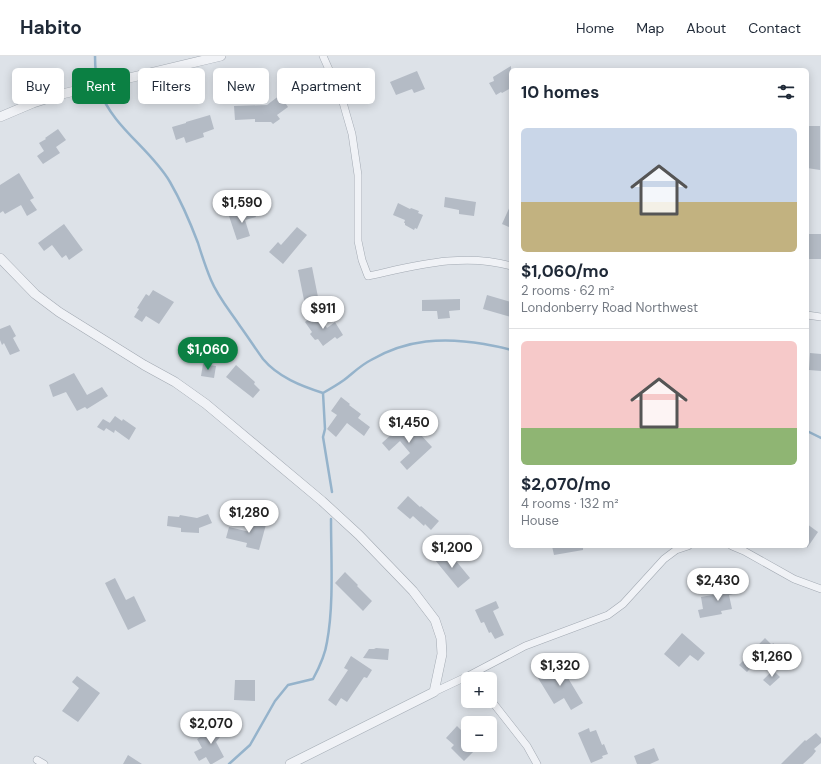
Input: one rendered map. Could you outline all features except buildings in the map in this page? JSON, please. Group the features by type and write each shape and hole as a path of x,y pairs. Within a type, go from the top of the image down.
{"street":[{"path":"0,117 33,103 86,88 221,56"},
{"path":"322,56 342,99 352,134 358,175 358,241 362,260 368,276 431,262 456,260 480,260 509,266"},
{"path":"0,258 35,294 59,312 144,365 175,382 206,404 322,501 359,535 413,591 435,620 441,638 442,654 434,692"},
{"path":"809,315 821,317"},
{"path":"480,672 525,646 608,615 623,604 664,559 676,550 682,548"},
{"path":"737,548 794,580 821,589"},
{"path":"290,764 434,692 461,682"},
{"path":"497,708 519,736 537,764"},
{"path":"37,760 44,764"}],"waterway":[{"path":"95,56 98,85 105,103 122,127 162,170 170,182 189,219 204,262 217,292 263,359 283,376 298,384 323,393 344,380 367,362 385,353 412,344 440,340 484,344 509,349"},
{"path":"323,393 325,429 323,437 332,492"},
{"path":"809,432 821,438"},
{"path":"229,764 250,745 275,701 288,685 313,679 322,662 326,647 331,613 331,519"}]}
